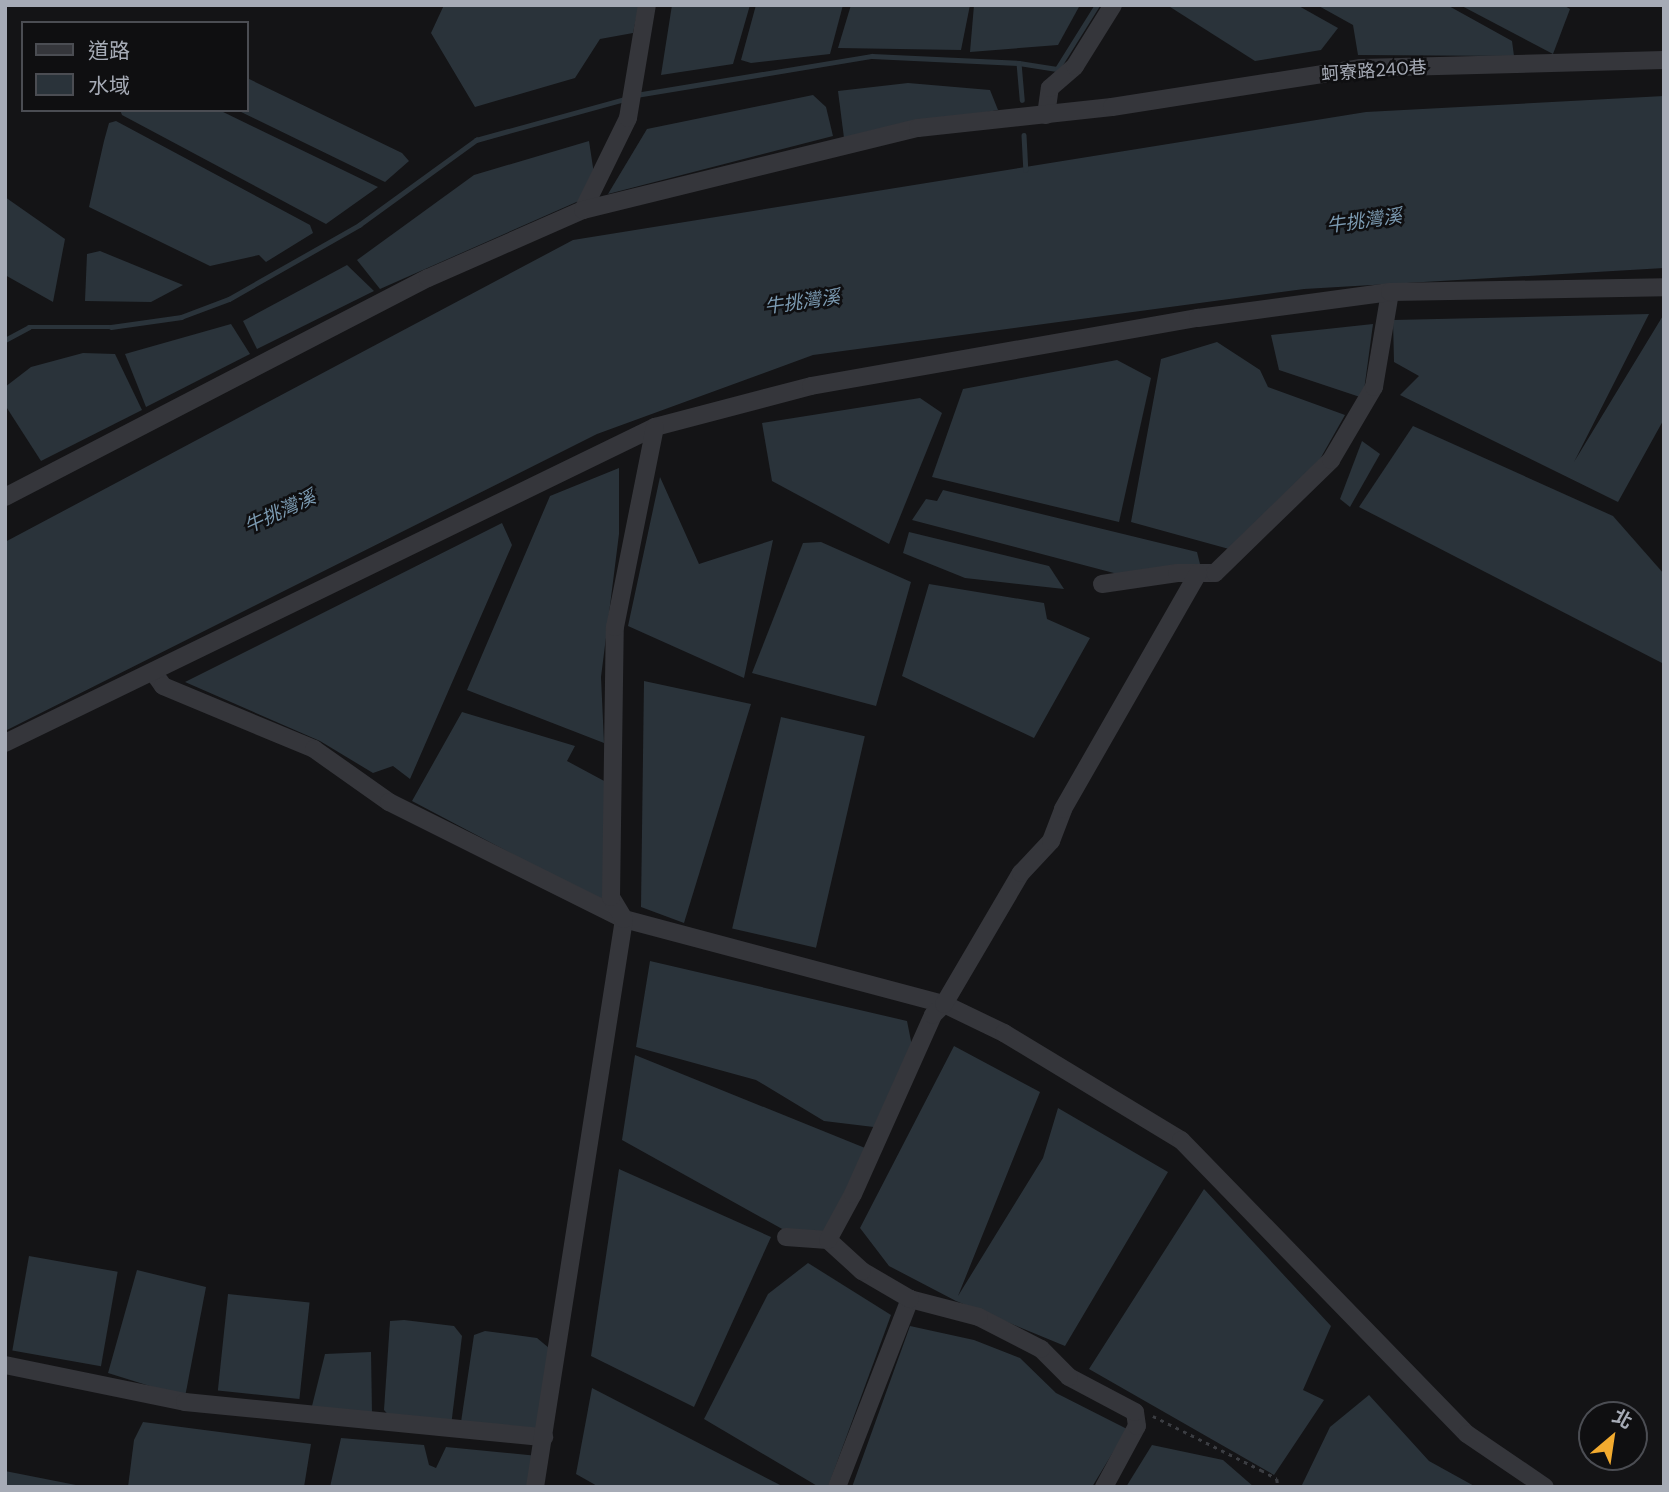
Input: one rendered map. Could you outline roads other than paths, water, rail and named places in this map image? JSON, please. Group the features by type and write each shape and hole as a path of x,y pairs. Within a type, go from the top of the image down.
{"street":[{"path":"583,210 628,118 647,5"},
{"path":"1046,115 1050,88 1075,66 1113,5"},
{"name":"蚵寮路240巷","path":"5,497 428,278 583,210 918,128 1046,115 1361,68 1664,60"},
{"path":"5,743 655,427 811,386 1198,318 1390,292 1664,287"},
{"path":"1102,584 1215,573 1331,460 1374,387 1390,292"},
{"path":"535,1487 624,919 611,897 615,627 655,427"},
{"path":"828,1240 853,1194 933,1015 944,1004 1021,873 1051,841 1063,809 1198,573"},
{"path":"153,672 163,686 314,749 389,802 624,919 944,1004 1004,1033 1181,1140 1467,1434 1545,1487"},
{"path":"786,1237 828,1240 862,1271 910,1299 979,1317 1041,1349 1069,1377 1135,1412 1137,1426 1104,1487"},
{"path":"838,1487 910,1299"},
{"path":"5,1364 185,1402 544,1437"}],"water":[{"path":"444,5 639,5 633,33 600,39 575,78 475,107 431,33"},
{"path":"672,5 750,5 733,64 661,75"},
{"path":"756,5 843,5 830,54 751,63 741,60"},
{"path":"851,5 970,5 961,50 838,48"},
{"path":"974,5 1080,5 1058,45 970,52"},
{"path":"1167,5 1297,5 1338,28 1321,50 1255,61"},
{"path":"1317,5 1447,5 1512,41 1514,56 1358,55 1353,25"},
{"path":"1460,5 1563,5 1570,9 1553,54"},
{"path":"248,78 402,153 409,161 385,182 241,112 248,112"},
{"path":"908,83 990,90 998,110 844,138 838,91"},
{"path":"813,95 826,107 833,136 608,194 647,129"},
{"name":"牛挑灣溪","path":"1664,96 1664,268 1304,289 813,355 597,434 5,731 5,542 573,240 1366,112"},
{"path":"121,112 223,112 378,187 326,224"},
{"path":"116,121 310,225 313,233 266,262 259,255 210,266 89,207 109,123"},
{"path":"589,141 594,174 581,200 380,289 357,260 474,175"},
{"path":"5,197 65,239 53,302 5,275"},
{"path":"100,251 183,285 151,302 85,301 87,254"},
{"path":"347,265 374,291 257,349 243,321"},
{"path":"1649,314 1574,462 1664,314 1664,419 1618,502 1400,395 1419,376 1394,362 1393,320"},
{"path":"231,324 250,354 146,407 125,354"},
{"path":"1373,324 1363,398 1279,370 1271,335"},
{"path":"1217,342 1260,370 1268,387 1345,415 1315,468 1229,549 1131,522 1161,359"},
{"path":"83,353 115,354 142,410 41,461 5,405 5,387 31,367"},
{"path":"1117,360 1151,378 1119,522 932,477 963,389"},
{"path":"920,398 942,413 889,544 772,481 762,423"},
{"path":"1413,426 1613,516 1664,574 1664,664 1359,507"},
{"path":"1362,441 1380,454 1350,507 1340,499"},
{"path":"619,468 619,534 601,677 604,743 467,690 550,496"},
{"path":"660,477 699,564 773,540 744,678 628,626"},
{"path":"943,490 1197,552 1201,568 1129,577 912,520 926,499 937,501"},
{"path":"502,523 512,545 410,779 393,766 373,773 320,741 185,682"},
{"path":"909,532 1049,566 1064,589 965,578 903,553"},
{"path":"821,542 911,582 876,706 752,673 803,543"},
{"path":"929,584 1044,603 1047,619 1090,638 1034,738 902,676"},
{"path":"644,681 751,704 684,923 641,907"},
{"path":"462,712 575,746 567,761 606,782 603,902 412,801"},
{"path":"781,717 865,736 816,948 732,928"},
{"path":"650,961 907,1021 912,1046 882,1128 824,1121 756,1080 636,1047"},
{"path":"954,1046 1040,1092 958,1296 1043,1158 1058,1108 1168,1172 1065,1346 956,1301 889,1266 860,1228"},
{"path":"635,1055 870,1150 832,1237 784,1230 622,1140"},
{"path":"619,1169 771,1237 694,1407 591,1356"},
{"path":"1204,1189 1331,1326 1303,1390 1324,1400 1274,1475 1089,1369"},
{"path":"29,1256 118,1272 101,1366 12,1351"},
{"path":"808,1263 891,1315 828,1487 819,1487 704,1419 768,1294"},
{"path":"137,1270 206,1287 185,1397 108,1373"},
{"path":"228,1294 310,1303 299,1399 218,1390"},
{"path":"390,1321 454,1326 462,1336 451,1426 391,1418 384,1410"},
{"path":"910,1326 974,1340 1020,1358 1056,1393 1127,1429 1092,1487 852,1487"},
{"path":"485,1331 537,1338 549,1348 540,1426 533,1430 461,1422 474,1335"},
{"path":"371,1352 372,1414 312,1406 325,1354"},
{"path":"592,1388 784,1487 599,1487 576,1474"},
{"path":"1369,1395 1429,1461 1476,1487 1301,1487 1330,1427"},
{"path":"143,1422 311,1444 304,1487 128,1487 134,1440"},
{"path":"341,1438 424,1445 429,1465 436,1468 446,1447 538,1456 530,1487 330,1487"},
{"path":"1152,1445 1223,1460 1254,1487 1126,1487"},
{"path":"5,1471 86,1487 5,1487"}],"waterway":[{"path":"1019,63 1057,69 1097,5"},
{"path":"636,95 872,56 1019,63 1022,100"},
{"path":"5,340 29,327 111,327 181,317 229,299 359,225 476,140 628,98"},
{"path":"1024,135 1026,170"}]}
